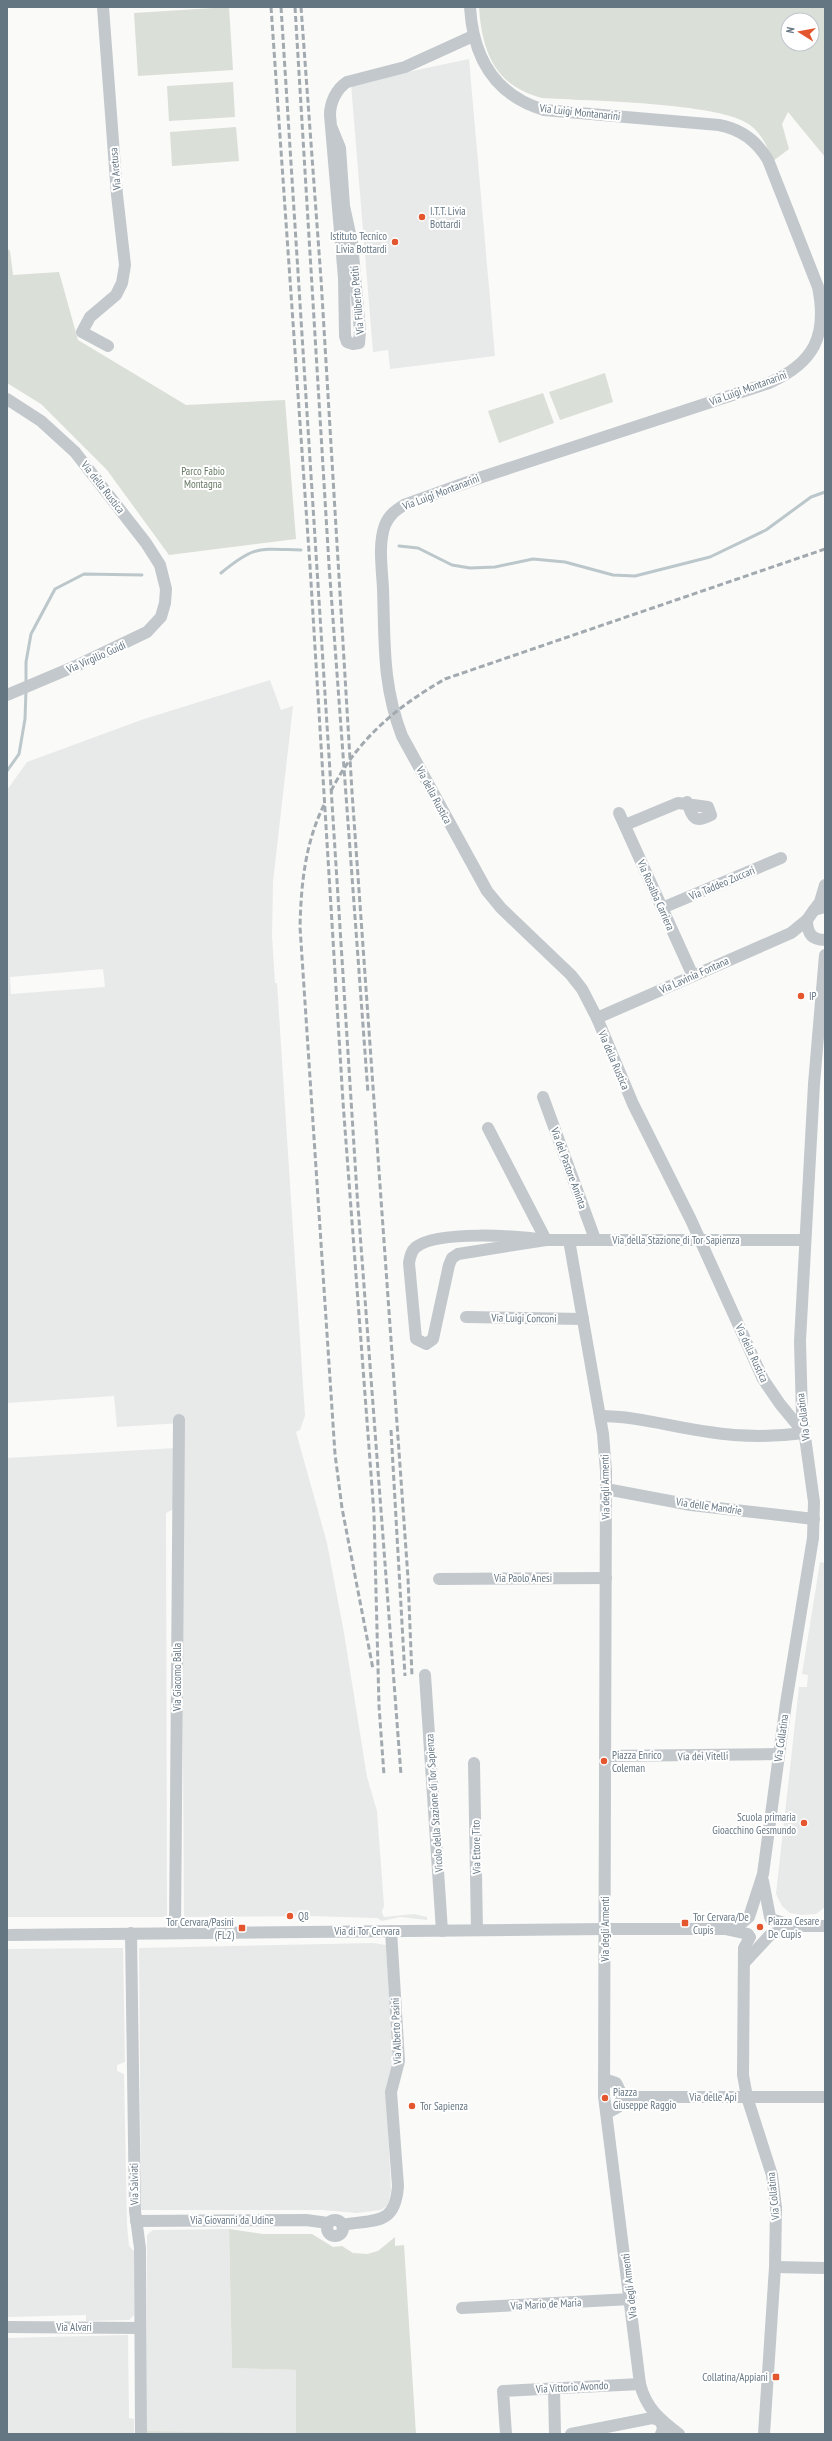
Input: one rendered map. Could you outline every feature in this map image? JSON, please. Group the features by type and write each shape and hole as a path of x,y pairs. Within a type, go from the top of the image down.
{"street":[{"name":"Via Aretusa","path":"103,7 117,195 125,265 122,283 116,295 90,317 82,332 108,346"},
{"path":"470,7 473,36"},
{"name":"Via Filiberto Petiti","path":"331,126 340,148 344,206 352,243 360,331 359,343 353,344 347,342 345,336 344,278 331,126 331,106 336,94 344,84 405,67 473,36"},
{"name":"Via Luigi Montanarini","path":"392,709 385,672 381,553 384,530 392,514 404,506 482,477 676,414 780,378 800,366 810,354 816,341 820,324 820,297 814,276 768,160 754,142 734,129 719,126 544,110 531,106 515,97 493,77 483,62 473,36"},
{"name":"Via della Rustica","path":"7,399 41,421 75,452 110,495 160,565 165,584 166,599"},
{"name":"Via Virgilio Guidi","path":"7,695 141,636 153,628 161,618 166,599"},
{"name":"Via della Rustica","path":"392,709 402,736 484,886 501,908 571,975 582,989 597,1018 633,1104 700,1239 763,1379 780,1404 804,1433"},
{"path":"625,826 678,803 687,802"},
{"name":"Via Rosalba Carriera","path":"620,814 693,976"},
{"name":"Via Taddeo Zuccari","path":"662,908 781,858"},
{"path":"815,913 825,886"},
{"name":"Via Lavinia Fontana","path":"597,1018 791,934 815,913"},
{"name":"Via Collatina","path":"763,1874 779,1754 809,1570 814,1519 812,1482 804,1433 799,1365 814,1084 825,956 817,938 815,913"},
{"name":"Via Lavinia Fontana","path":"791,934 817,938"},
{"name":"Via del Pastore Aminta","path":"543,1097 595,1239"},
{"path":"488,1128 546,1240"},
{"name":"Via della Stazione di Tor Sapienza","path":"546,1240 455,1256 449,1265 434,1338 426,1344 416,1340 409,1264 412,1253 416,1247 428,1241 464,1237 508,1236 546,1240 805,1240"},
{"name":"Via degli Armenti","path":"569,1240 600,1416 606,1489 605,1929 603,2076"},
{"name":"Via Luigi Conconi","path":"466,1317 583,1319"},
{"path":"600,1416 639,1418 725,1434 773,1436 804,1433"},
{"name":"Via Giacomo Balla","path":"175,1933 179,1420"},
{"name":"Via delle Mandrie","path":"606,1489 691,1505 814,1519"},
{"name":"Via Paolo Anesi","path":"440,1579 606,1578"},
{"name":"Vicolo della Stazione di Tor Sapienza","path":"425,1675 442,1931"},
{"name":"Via dei Vitelli","path":"605,1756 779,1754"},
{"name":"Via Ettore Tito","path":"474,1763 477,1930"},
{"path":"745,1962 767,1938 773,1927 763,1874"},
{"path":"745,1962 744,1946 749,1936 746,1928 748,1918 763,1874"},
{"path":"728,1929 737,1927 748,1918 760,1912 771,1918 793,1926 825,1926"},
{"path":"728,1929 756,1940 767,1938 793,1926"},
{"name":"Via di Tor Cervara","path":"7,1935 728,1929"},
{"name":"Via Alberto Pasini","path":"391,1931 399,2061 391,2092 398,2186 397,2202"},
{"name":"Via Salviati","path":"132,1933 136,2221 140,2248 141,2434"},
{"name":"Via Collatina","path":"745,1962 741,2055 747,2097 774,2184 777,2215 764,2434"},
{"path":"603,2076 616,2082 627,2097 607,2118"},
{"path":"603,2076 607,2118"},
{"name":"Via delle Api","path":"627,2097 825,2097"},
{"name":"Via degli Armenti","path":"607,2118 631,2299 640,2384 648,2405 659,2420 679,2434"},
{"name":"Via Giovanni da Udine","path":"136,2221 306,2220 328,2223 336,2220 342,2224 383,2219 390,2214 397,2202"},
{"path":"775,2267 825,2268"},
{"name":"Via Mario de Maria","path":"462,2308 631,2299"},
{"name":"Via Alvari","path":"7,2328 140,2328"},
{"name":"Via Vittorio Avondo","path":"506,2434 503,2391 640,2384"},
{"path":"554,2388 555,2434"},
{"path":"571,2434 652,2418 659,2420 663,2427 661,2434"}],"shaded area":[{"name":"I.T.T. Livia Bottardi","path":"469,59 495,356 390,369 388,350 373,352 351,84"},
{"path":"270,680 281,710 293,706 273,882 272,936 275,983 277,983 305,1416 300,1430 296,1432 327,1543 344,1633 367,1777 377,1811 384,1906 382,1912 384,1917 414,1914 427,1917 427,1920 400,1917 382,1921 377,1918 311,1916 184,1917 181,1423 117,1427 114,1396 7,1403 7,790 27,762 144,719","holes":["103,969 105,987 11,994 10,977"]},
{"path":"175,1448 174,1509 166,1513 167,1917 7,1917 7,1458"},
{"name":"Scuola primaria Gioacchino Gesmundo","path":"820,1562 825,1563 825,1907 816,1914 802,1915 790,1913 782,1906 776,1894 799,1687 807,1687 808,1675 802,1674"},
{"path":"373,1943 386,1945 393,2060 386,2088 391,2190 388,2205 381,2210 357,2213 322,2210 141,2210 139,1948"},
{"path":"123,1948 125,2062 117,2065 117,2071 124,2074 127,2225 129,2246 134,2251 134,2315 129,2320 86,2321 86,2315 7,2317 7,1949"},
{"path":"229,2229 232,2368 296,2370 296,2433 147,2431 147,2235 153,2230"},
{"path":"128,2335 129,2418 134,2419 134,2434 7,2434 7,2338"}],"green space":[{"path":"229,7 233,70 138,76 134,13"},
{"path":"479,7 825,7 825,157 788,112 782,124 789,149 773,161 767,146 758,133 750,125 734,117 682,107 542,98 513,85 502,76 494,65 484,39"},
{"path":"233,82 235,117 169,121 167,86"},
{"path":"236,127 239,161 172,166 170,132"},
{"name":"Parco Fabio Montagna","path":"7,248 10,251 13,275 59,272 78,340 186,405 285,400 296,539 169,555 107,470 41,404 7,383"},
{"path":"605,373 613,402 560,420 549,392"},
{"path":"543,393 554,423 499,443 488,411"},
{"path":"229,2229 263,2234 312,2234 333,2247 342,2246 353,2253 367,2254 378,2251 395,2237 395,2246 404,2245 416,2434 147,2434 147,2431 296,2433 296,2370 232,2368"}],"waterway":[{"path":"399,546 418,548 452,565 470,568 495,567 533,559 565,562 613,575 635,576 710,557 766,530 811,497 825,492"},
{"path":"221,573 242,557 250,553 266,549 301,550"},
{"path":"26,685 26,662 31,634 55,589 84,574 142,575"},
{"path":"7,771 19,754 25,719 26,690"}],"railway":[{"path":"271,7 310,566 343,1102 374,1514 379,1706 384,1775"},
{"path":"281,7 357,1193 401,1775"},
{"path":"295,7 329,565 368,1093"},
{"path":"301,7 321,279 352,792 408,1578 412,1676"},
{"path":"331,791 353,756 379,726 410,701 445,679 825,549"},
{"path":"324,805 312,834 305,864 300,927 335,1454 342,1508 373,1669"},
{"path":"391,1430 405,1676"}],"place":[{"name":"I.T.T. Livia Bottardi","path":"422,217"},
{"name":"Istituto Tecnico Livia Bottardi","path":"395,242"},
{"name":"IP","path":"801,996"},
{"name":"Piazza Enrico Coleman","path":"604,1761"},
{"name":"Scuola primaria Gioacchino Gesmundo","path":"804,1823"},
{"name":"Q8","path":"290,1916"},
{"name":"Tor Cervara/De Cupis","path":"685,1923"},
{"name":"Piazza Cesare De Cupis","path":"760,1927"},
{"name":"Tor Cervara/Pasini (FL2)","path":"242,1928"},
{"name":"Piazza Giuseppe Raggio","path":"605,2098"},
{"name":"Tor Sapienza","path":"412,2106"},
{"name":"Collatina/Appiani","path":"776,2377"}]}
